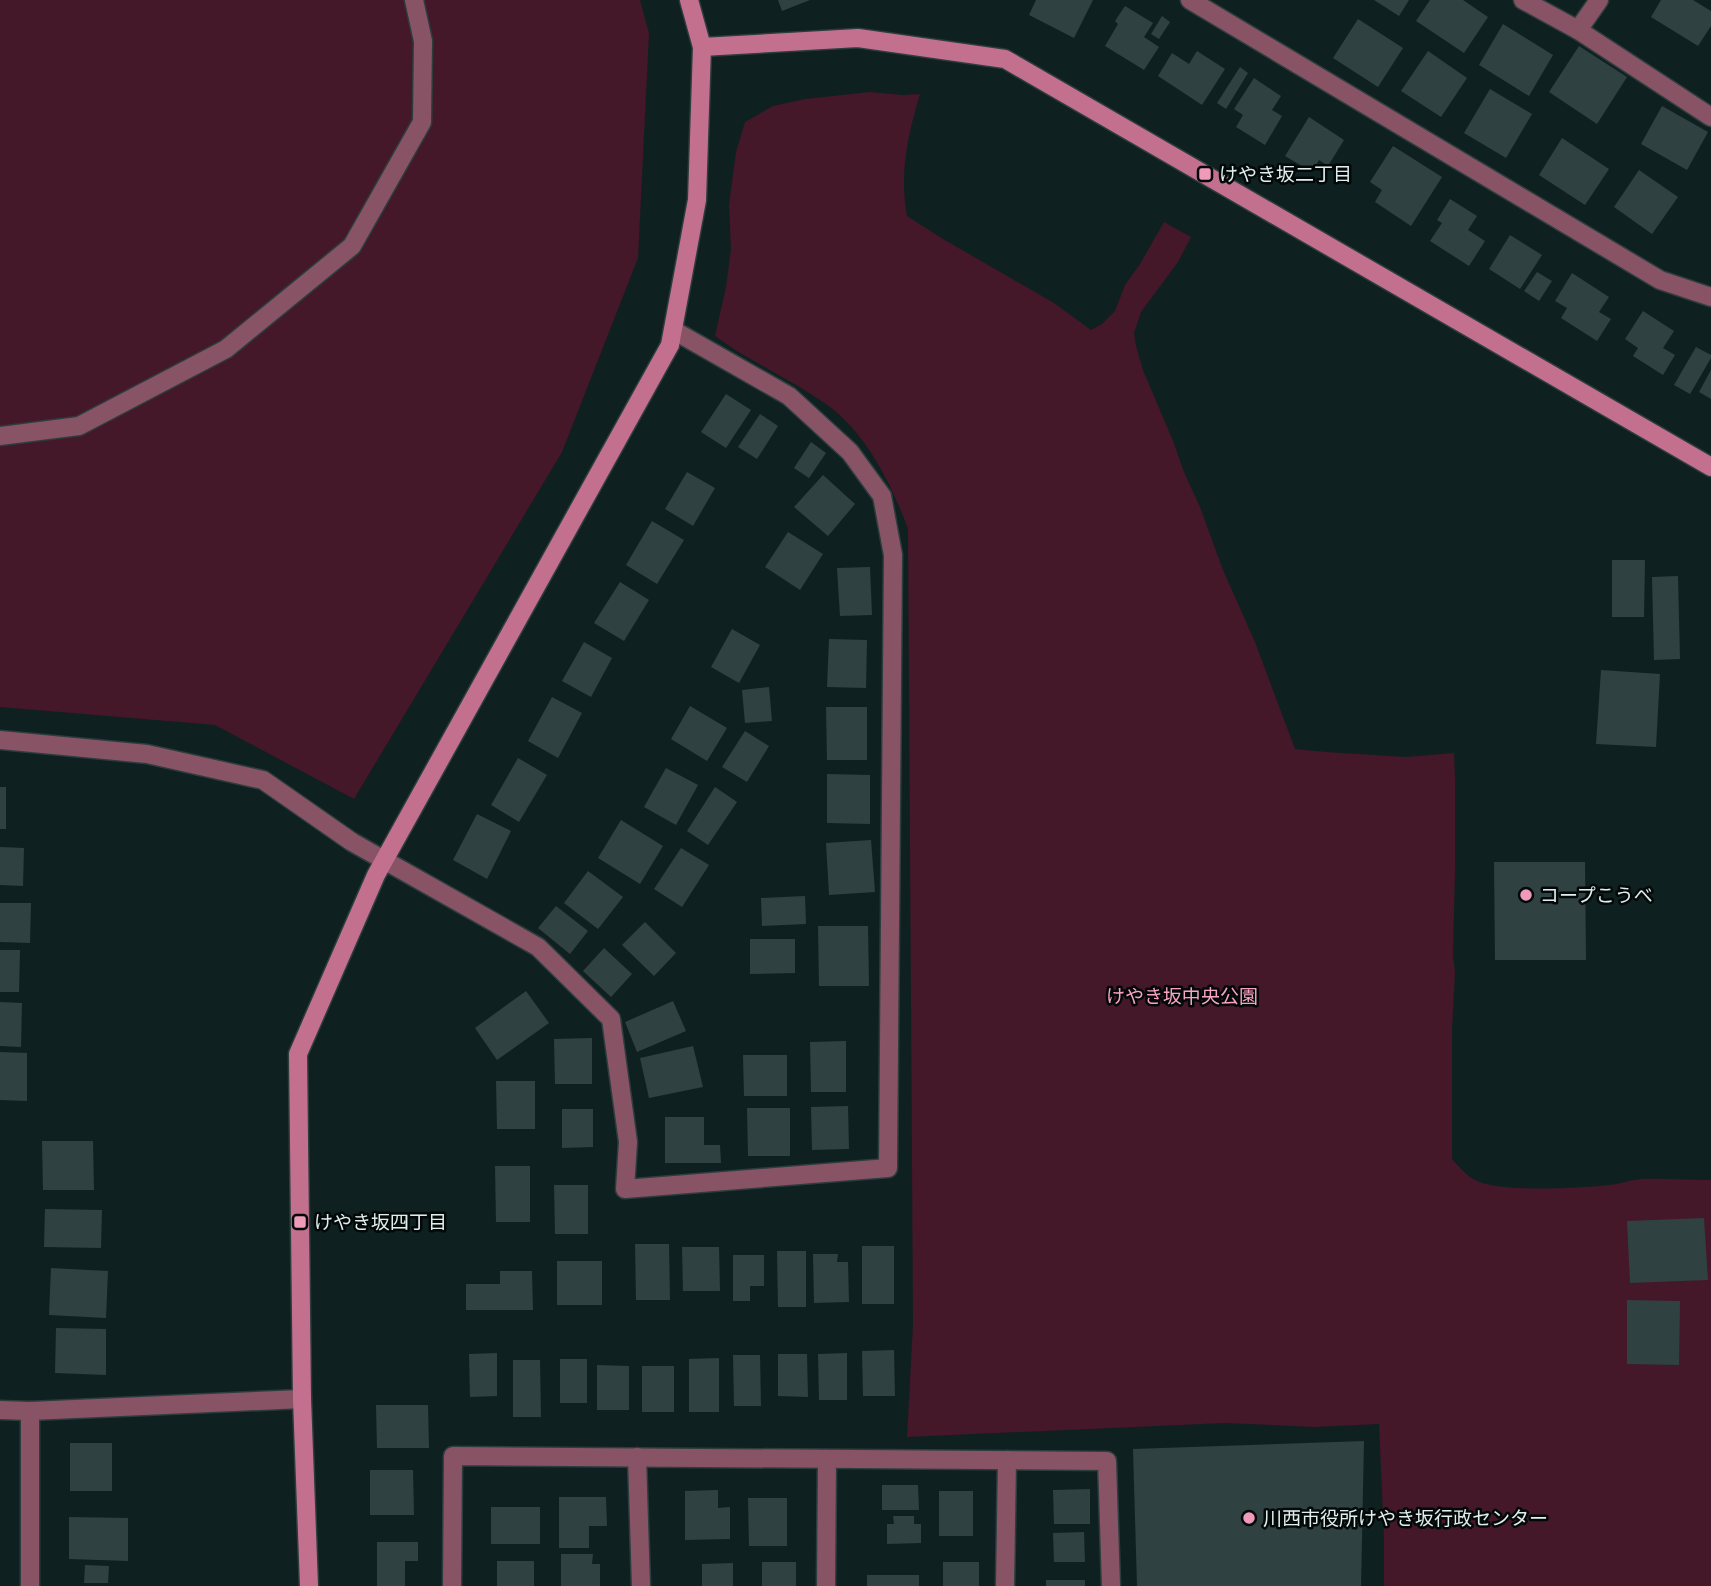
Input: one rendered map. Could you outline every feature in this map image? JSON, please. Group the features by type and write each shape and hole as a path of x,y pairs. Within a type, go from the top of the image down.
{"street":[{"path":"0,436 79,426 226,349 352,246 422,122 423,41 414,0"},
{"path":"309,1586 302,1399 298,1054 376,875 670,345 697,200 702,47 689,0"},
{"path":"1190,0 1660,280 1711,297"},
{"path":"1523,0 1578,30 1711,117"},
{"path":"1578,30 1599,0"},
{"path":"702,47 858,38 1005,59 1711,467"},
{"path":"0,740 147,754 263,780 352,842 538,947 611,1019 628,1142 625,1189 888,1168 893,555 882,496 850,452 789,396 673,330"},
{"path":"0,1410 302,1399"},
{"path":"30,1411 30,1586"},
{"path":"452,1586 453,1456 1107,1461 1111,1586"},
{"path":"637,1457 641,1586"},
{"path":"826,1586 827,1459"},
{"path":"1005,1586 1007,1460"}],"green space":[{"path":"0,0 640,0 649,33 638,258 562,452 354,799 215,725 0,707"},
{"name":"けやき坂中央公園","path":"870,92 920,94 904,169 907,216 1054,303 1091,330 1102,324 1115,311 1125,285 1164,222 1191,237 1178,262 1141,312 1134,333 1136,346 1143,370 1223,570 1255,642 1295,749 1406,757 1454,753 1452,1159 1475,1180 1502,1187 1560,1188 1609,1185 1641,1179 1711,1180 1711,1586 1384,1586 1379,1424 1314,1427 1225,1423 907,1437 913,1324 908,529 877,463 844,419 816,397 715,336 731,249 729,205 736,152 745,122 773,106 805,99"}],"building":[{"path":"778,0 810,0 782,11"},
{"path":"1036,0 1093,0 1074,38 1029,15"},
{"path":"1374,0 1409,0 1399,16"},
{"path":"1430,0 1463,0 1488,17 1464,53 1416,21"},
{"path":"1661,0 1693,0 1711,11 1711,26 1698,46 1651,17"},
{"path":"1125,6 1153,23 1144,37 1159,47 1144,70 1105,46 1118,24 1115,21"},
{"path":"1162,16 1170,22 1159,39 1151,34"},
{"path":"1358,19 1403,48 1378,87 1333,58"},
{"path":"1503,24 1553,55 1529,96 1479,65"},
{"path":"1579,46 1627,77 1597,124 1549,92"},
{"path":"1197,51 1225,69 1202,105 1158,76 1172,53 1189,64"},
{"path":"1428,51 1467,78 1441,117 1401,91"},
{"path":"1240,67 1248,73 1226,109 1217,103"},
{"path":"1254,78 1281,96 1272,110 1282,116 1265,145 1236,127 1243,115 1234,109"},
{"path":"1490,89 1532,114 1506,158 1464,133"},
{"path":"1662,106 1708,132 1687,170 1641,144"},
{"path":"1309,117 1344,140 1328,166 1319,160 1312,172 1285,156"},
{"path":"1562,138 1609,169 1585,205 1539,175"},
{"path":"1393,146 1442,177 1411,226 1375,202 1382,190 1370,182"},
{"path":"1639,170 1678,197 1652,234 1614,207"},
{"path":"1450,199 1477,216 1468,230 1485,241 1469,266 1430,241 1442,223 1437,220"},
{"path":"1510,235 1542,255 1520,289 1489,269"},
{"path":"1537,272 1552,281 1539,301 1524,291"},
{"path":"1572,273 1609,297 1599,312 1611,319 1597,341 1561,318 1567,308 1555,301"},
{"path":"1643,311 1674,331 1663,348 1675,355 1663,375 1633,356 1638,348 1625,339"},
{"path":"1696,347 1711,355 1711,358 1690,394 1674,385"},
{"path":"1711,370 1711,399 1699,392"},
{"path":"726,394 751,410 726,448 701,432"},
{"path":"760,414 778,426 757,459 738,447"},
{"path":"811,442 826,453 809,478 794,468"},
{"path":"687,472 715,488 693,526 665,509"},
{"path":"823,475 855,504 828,536 794,507"},
{"path":"652,521 684,540 657,584 626,565"},
{"path":"788,532 823,554 800,590 765,567"},
{"path":"1612,560 1645,560 1644,617 1612,617"},
{"path":"870,567 872,615 840,616 837,568"},
{"path":"1678,576 1680,659 1654,660 1652,577"},
{"path":"620,582 649,600 624,641 594,623"},
{"path":"732,629 760,645 739,683 711,667"},
{"path":"829,639 867,640 866,688 827,687"},
{"path":"584,642 612,658 591,697 562,681"},
{"path":"1601,670 1660,674 1656,747 1596,744"},
{"path":"769,687 772,721 745,723 742,690"},
{"path":"552,697 582,713 558,758 528,741"},
{"path":"690,706 727,728 707,761 671,739"},
{"path":"826,707 867,707 867,760 827,760"},
{"path":"745,731 769,746 747,782 722,767"},
{"path":"518,758 547,775 519,822 491,805"},
{"path":"666,768 698,785 676,825 644,807"},
{"path":"827,774 870,775 870,824 827,823"},
{"path":"0,787 6,787 6,829 0,829"},
{"path":"715,787 737,802 708,845 687,831"},
{"path":"477,814 511,831 487,879 453,860"},
{"path":"621,820 663,846 640,884 598,858"},
{"path":"871,840 875,892 829,895 826,843"},
{"path":"0,847 24,848 23,886 0,885"},
{"path":"681,848 709,865 682,907 654,889"},
{"path":"1494,862 1585,862 1586,960 1495,960"},
{"path":"588,871 623,897 598,929 564,903"},
{"path":"805,896 806,924 762,926 761,898"},
{"path":"0,903 31,903 30,943 0,942"},
{"path":"556,906 588,931 570,954 538,928"},
{"path":"645,922 676,953 654,976 622,945"},
{"path":"818,926 868,926 869,986 819,986"},
{"path":"750,939 795,939 795,973 750,974"},
{"path":"604,948 632,974 611,997 583,971"},
{"path":"0,950 20,950 19,992 0,992"},
{"path":"526,991 549,1023 497,1060 475,1028"},
{"path":"673,1001 686,1031 637,1052 625,1022"},
{"path":"0,1002 22,1003 21,1047 0,1046"},
{"path":"592,1038 592,1084 555,1084 554,1039"},
{"path":"846,1041 846,1092 811,1092 810,1042"},
{"path":"693,1046 703,1087 649,1098 640,1058"},
{"path":"0,1052 27,1053 27,1101 0,1100"},
{"path":"743,1055 787,1055 787,1096 744,1096"},
{"path":"496,1081 535,1081 535,1129 497,1129"},
{"path":"848,1106 849,1149 812,1150 811,1107"},
{"path":"747,1108 790,1108 790,1156 748,1156"},
{"path":"562,1109 593,1109 593,1147 562,1148"},
{"path":"665,1117 704,1117 704,1145 720,1145 721,1163 665,1163"},
{"path":"42,1141 93,1141 94,1190 43,1190"},
{"path":"495,1166 530,1166 530,1222 496,1222"},
{"path":"554,1185 588,1185 588,1234 555,1234"},
{"path":"45,1209 102,1210 101,1248 44,1247"},
{"path":"1704,1218 1708,1280 1630,1283 1627,1221"},
{"path":"635,1244 669,1244 670,1300 636,1300"},
{"path":"862,1246 894,1246 894,1304 862,1304"},
{"path":"682,1247 719,1247 720,1291 683,1291"},
{"path":"777,1251 806,1251 806,1307 778,1307"},
{"path":"813,1254 838,1254 837,1262 848,1262 849,1302 814,1303"},
{"path":"733,1255 764,1255 764,1286 750,1286 750,1301 733,1301"},
{"path":"557,1261 602,1261 602,1305 557,1305"},
{"path":"51,1268 108,1271 106,1318 49,1315"},
{"path":"500,1271 532,1271 533,1310 466,1310 466,1284 500,1284"},
{"path":"1627,1300 1680,1301 1679,1365 1627,1364"},
{"path":"56,1328 106,1329 106,1375 55,1373"},
{"path":"894,1350 895,1396 863,1396 862,1351"},
{"path":"497,1353 497,1396 470,1397 469,1354"},
{"path":"847,1353 847,1400 819,1400 818,1354"},
{"path":"778,1354 807,1354 808,1397 778,1396"},
{"path":"733,1355 760,1355 761,1406 734,1406"},
{"path":"719,1358 719,1412 689,1412 689,1359"},
{"path":"560,1359 587,1359 587,1403 560,1403"},
{"path":"513,1360 540,1360 541,1417 513,1417"},
{"path":"597,1365 629,1366 629,1410 597,1410"},
{"path":"642,1366 674,1366 674,1412 642,1412"},
{"path":"376,1405 428,1405 429,1448 377,1448"},
{"name":"川西市役所けやき坂行政センター","path":"1364,1441 1361,1586 1137,1586 1133,1449"},
{"path":"70,1443 112,1443 112,1491 70,1491"},
{"path":"370,1470 413,1470 414,1515 370,1515"},
{"path":"882,1485 918,1485 919,1510 882,1510"},
{"path":"1090,1489 1090,1524 1054,1524 1053,1490"},
{"path":"718,1490 718,1508 730,1507 730,1539 685,1540 685,1491"},
{"path":"939,1491 973,1491 973,1536 939,1536"},
{"path":"559,1497 606,1497 607,1526 589,1526 589,1548 559,1548"},
{"path":"748,1498 787,1498 787,1546 749,1546"},
{"path":"491,1507 540,1507 540,1544 491,1544"},
{"path":"893,1516 914,1516 914,1524 921,1524 921,1543 887,1544 887,1524 894,1524"},
{"path":"69,1517 128,1518 128,1561 69,1559"},
{"path":"1084,1532 1085,1562 1054,1562 1053,1533"},
{"path":"377,1542 418,1542 418,1561 405,1561 405,1586 377,1586"},
{"path":"561,1554 593,1554 592,1564 600,1564 600,1586 561,1586"},
{"path":"497,1561 534,1561 534,1586 497,1586"},
{"path":"762,1562 796,1562 796,1586 762,1586"},
{"path":"943,1562 979,1562 979,1586 943,1586"},
{"path":"733,1563 733,1586 702,1586 702,1564"},
{"path":"85,1565 109,1566 108,1583 84,1583"},
{"path":"867,1575 919,1575 919,1586 867,1586"},
{"path":"1046,1580 1085,1580 1085,1586 1046,1586"}],"place":[{"name":"けやき坂二丁目","path":"1205,174"},
{"name":"コープこうべ","path":"1526,895"},
{"name":"けやき坂四丁目","path":"300,1222"},
{"name":"川西市役所けやき坂行政センター","path":"1249,1518"}]}
